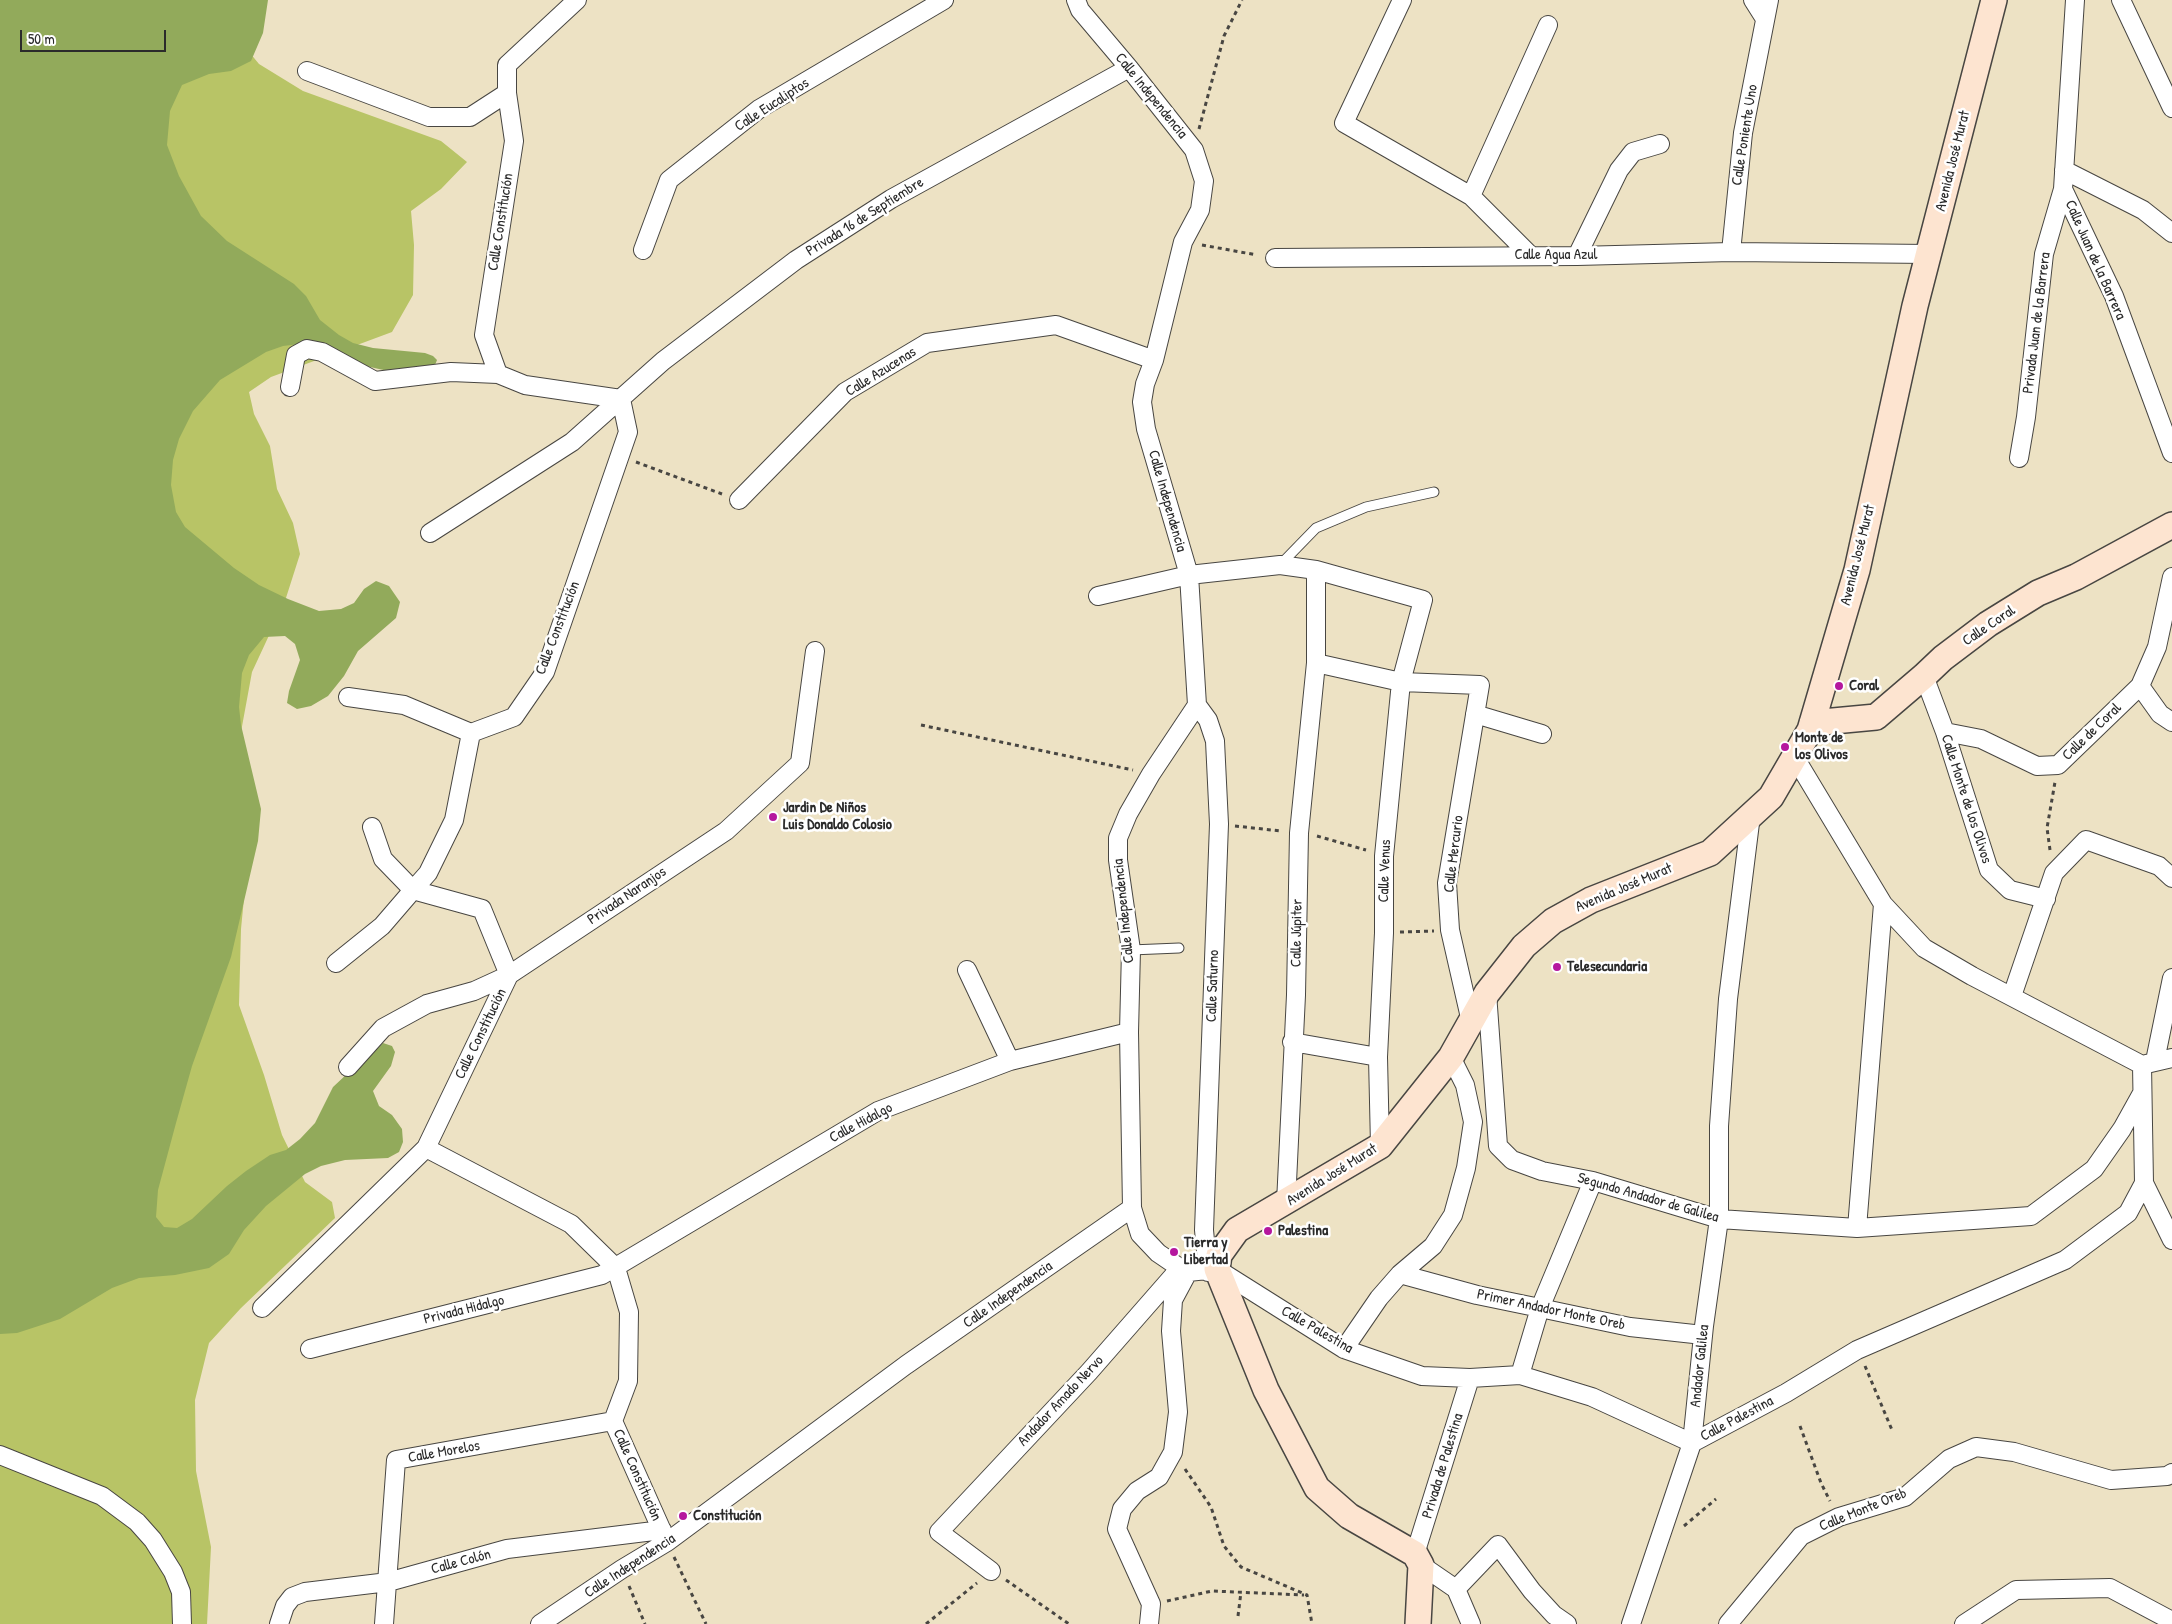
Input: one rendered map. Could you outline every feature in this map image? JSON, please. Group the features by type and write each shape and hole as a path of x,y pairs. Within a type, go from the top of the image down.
{"street":[{"name":"Calle Constitución","path":"498,374 484,335 514,141 507,93 507,65 577,0"},
{"name":"Calle Eucaliptos","path":"643,250 669,180 759,110 944,0"},
{"name":"Calle Independencia","path":"540,1624 622,1569 665,1536 906,1365 1132,1208 1129,1032 1131,950 1118,860 1118,838 1128,814 1151,774 1197,705 1189,575 1146,429 1142,402 1182,242 1200,210 1204,181 1194,150 1080,10 1076,0"},
{"path":"1402,0 1344,123 1471,196 1530,255"},
{"path":"1753,0 1764,19"},
{"name":"Calle Poniente Uno","path":"1731,252 1743,133 1769,0"},
{"name":"Avenida José Murat","path":"1212,1270 1237,1230 1286,1203 1380,1146 1451,1057 1487,993 1524,946 1553,921 1591,900 1710,853 1771,797 1812,723 1857,570 1915,306 1930,254 1994,0"},
{"name":"Calle Juan de la Barrera","path":"2075,0 2063,189 2114,296 2172,453"},
{"path":"2121,0 2172,108"},
{"path":"1471,196 1548,25"},
{"name":"Privada 16 de Septiembre","path":"430,533 572,442 663,361 796,260 891,199 1129,68"},
{"path":"307,71 429,117 470,117 507,93"},
{"path":"1577,256 1619,170 1633,152 1660,144"},
{"path":"2064,170 2143,210 2172,233"},
{"name":"Privada Juan de la Barrera","path":"2019,458 2026,417 2044,254 2063,189"},
{"name":"Calle Agua Azul","path":"1275,258 1577,256 1731,252 1930,254"},
{"name":"Calle Azucenas","path":"739,500 845,392 927,343 1056,326 1154,360"},
{"path":"290,387 296,355 307,349 322,352 375,381 451,372 498,374 525,385 622,399"},
{"name":"Calle Constitución","path":"471,733 514,717 545,672 628,432 622,399"},
{"name":"Calle Coral","path":"1812,723 1876,717 1958,647 2038,593 2076,577 2172,525"},
{"path":"1098,596 1189,575 1280,565 1316,570"},
{"name":"Calle Venus","path":"1316,570 1423,600 1401,682 1384,856 1384,933 1378,1057 1380,1146"},
{"name":"Calle Júpiter","path":"1286,1203 1292,1042 1296,995 1299,833 1316,663 1316,570"},
{"path":"2172,577 2156,647 2140,686 2160,714 2172,722"},
{"name":"Privada Naranjos","path":"348,1066 383,1028 427,1004 474,991 509,975 726,831 800,763 815,651"},
{"path":"1316,663 1401,682"},
{"name":"Calle Monte de los Olivos","path":"1924,676 1945,732 1988,870 2010,890 2046,899"},
{"name":"Calle Mercurio","path":"1401,682 1480,684 1448,882 1450,930 1471,1022"},
{"name":"Calle de Coral","path":"2058,765 2140,686"},
{"path":"336,963 382,926 428,873 454,820 471,733 404,705 348,696"},
{"name":"Calle Saturno","path":"1197,705 1208,720 1214,741 1219,824 1204,1230 1212,1270"},
{"path":"1475,714 1542,734"},
{"path":"1945,732 1981,739 2037,766 2058,765"},
{"path":"1794,756 1882,904 1924,948 2012,996 2156,1062"},
{"name":"Andador Galilea","path":"1631,1624 1692,1443 1703,1335 1719,1220 1719,1126 1728,1000 1751,815"},
{"path":"372,827 383,859 413,890"},
{"path":"2012,996 2054,873 2086,840 2159,866 2172,878"},
{"name":"Calle Constitución","path":"413,890 482,908 509,975 426,1148 571,1224 616,1268 629,1312 628,1381 613,1422 665,1536"},
{"path":"1857,1228 1882,904"},
{"path":"967,970 1010,1062"},
{"path":"2172,978 2156,1062 2142,1093 2144,1183 2172,1240"},
{"name":"Segundo Andador de Galilea","path":"1487,993 1498,1146 1512,1160 1542,1171 1593,1180 1719,1220 1857,1228 2031,1216 2094,1169 2122,1129 2142,1093"},
{"name":"Calle Hidalgo","path":"616,1268 878,1111 1010,1062 1129,1032"},
{"path":"1292,1042 1378,1057"},
{"path":"1344,1349 1379,1298 1400,1274 1433,1246 1453,1215 1466,1168 1473,1122 1464,1085 1451,1057"},
{"path":"262,1308 426,1148"},
{"path":"1520,1375 1540,1308 1593,1180"},
{"name":"Calle Palestina","path":"1212,1270 1344,1349 1422,1376 1470,1378 1520,1375 1592,1397 1692,1443 1786,1393 1857,1350 2065,1260 2128,1213 2144,1183"},
{"path":"1132,1208 1140,1234 1158,1253 1184,1270 1212,1270 1266,1390 1317,1488 1349,1516 1418,1559 1456,1589 1471,1624"},
{"name":"Privada Hidalgo","path":"310,1349 602,1275 616,1268"},
{"path":"1149,1624 1151,1604 1116,1529 1122,1509 1137,1491 1159,1477 1173,1452 1178,1412 1172,1331 1173,1300 1184,1270"},
{"name":"Andador Amado Nervo","path":"991,1571 939,1532 1184,1270"},
{"name":"Primer Andador Monte Oreb","path":"1400,1274 1477,1295 1630,1327 1703,1335"},
{"name":"Privada de Palestina","path":"1418,1559 1470,1378"},
{"name":"Calle Morelos","path":"388,1582 396,1460 613,1422"},
{"name":"Calle Monte Oreb","path":"1728,1624 1801,1536 1839,1517 1905,1497 1949,1460 1976,1447 2014,1452 2111,1480 2167,1476 2172,1473"},
{"path":"0,1455 102,1496 137,1522 153,1540 173,1572 181,1592 182,1624"},
{"name":"Calle Colón","path":"279,1624 285,1606 292,1597 305,1592 388,1582 507,1549 665,1536"},
{"path":"1456,1589 1498,1545 1532,1591 1554,1615 1566,1624"},
{"path":"1418,1559 1418,1624"},
{"path":"384,1624 388,1582"},
{"path":"1964,1624 2016,1590 2110,1588 2172,1621"}],"lane":[{"path":"1280,565 1316,528 1366,507 1434,492"},
{"path":"1131,950 1179,948"}],"path":[{"path":"1194,150 1224,36 1242,0"},
{"path":"1182,242 1275,258"},
{"path":"620,456 739,500"},
{"path":"922,725 1151,774"},
{"name":"Calle de Coral","path":"2054,873 2047,828 2058,765"},
{"path":"1219,824 1299,833 1337,840 1384,856"},
{"path":"1384,933 1450,930"},
{"path":"1857,1350 1892,1430"},
{"path":"1800,1426 1821,1483 1839,1517"},
{"path":"1173,1452 1212,1507 1224,1546 1241,1567 1307,1595"},
{"path":"1658,1543 1716,1499"},
{"path":"665,1536 706,1624"},
{"path":"622,1569 645,1624"},
{"path":"926,1624 991,1571 1069,1624"},
{"path":"1151,1604 1212,1591 1307,1595"},
{"path":"1238,1616 1240,1592"},
{"path":"1307,1595 1312,1624"}],"green space":[{"path":"0,0 245,47 259,64 303,91 441,141 467,162 441,189 411,211 414,245 413,295 392,332 271,377 249,392 254,414 270,446 277,489 293,523 300,554 285,601 252,672 236,759 250,837 241,929 239,1005 264,1075 282,1135 305,1182 332,1202 335,1218 241,1308 209,1343 195,1400 196,1471 211,1547 207,1624 0,1624"},
{"path":"0,0 268,0 263,33 251,61 231,71 209,74 182,85 170,111 167,145 179,176 201,216 227,241 294,284 306,296 320,320 339,335 353,343 373,348 425,353 437,360 435,365 397,373 370,367 300,344 283,346 266,352 220,380 193,411 179,439 173,460 171,485 176,512 185,527 234,568 259,585 319,611 341,609 354,603 364,589 376,581 389,586 400,602 396,618 358,651 344,676 328,696 311,706 297,709 287,703 289,691 300,660 295,644 285,636 264,637 249,655 242,673 239,707 241,725 261,809 258,841 231,957 192,1066 176,1123 158,1190 156,1217 164,1227 177,1228 192,1219 246,1171 270,1155 286,1150 315,1123 333,1087 348,1073 363,1063 383,1043 392,1046 395,1052 391,1066 373,1091 379,1106 392,1115 402,1129 403,1142 399,1152 388,1158 345,1160 321,1166 305,1174 266,1206 244,1230 229,1254 209,1268 175,1275 139,1278 112,1288 60,1319 17,1333 0,1334"}],"place":[{"name":"Coral","path":"1839,686"},
{"name":"Monte de los Olivos","path":"1785,747"},
{"name":"Jardin De Niños Luis Donaldo Colosio","path":"773,817"},
{"name":"Telesecundaria","path":"1557,967"},
{"name":"Palestina","path":"1268,1231"},
{"name":"Tierra y Libertad","path":"1174,1252"},
{"name":"Constitución","path":"683,1516"}]}
